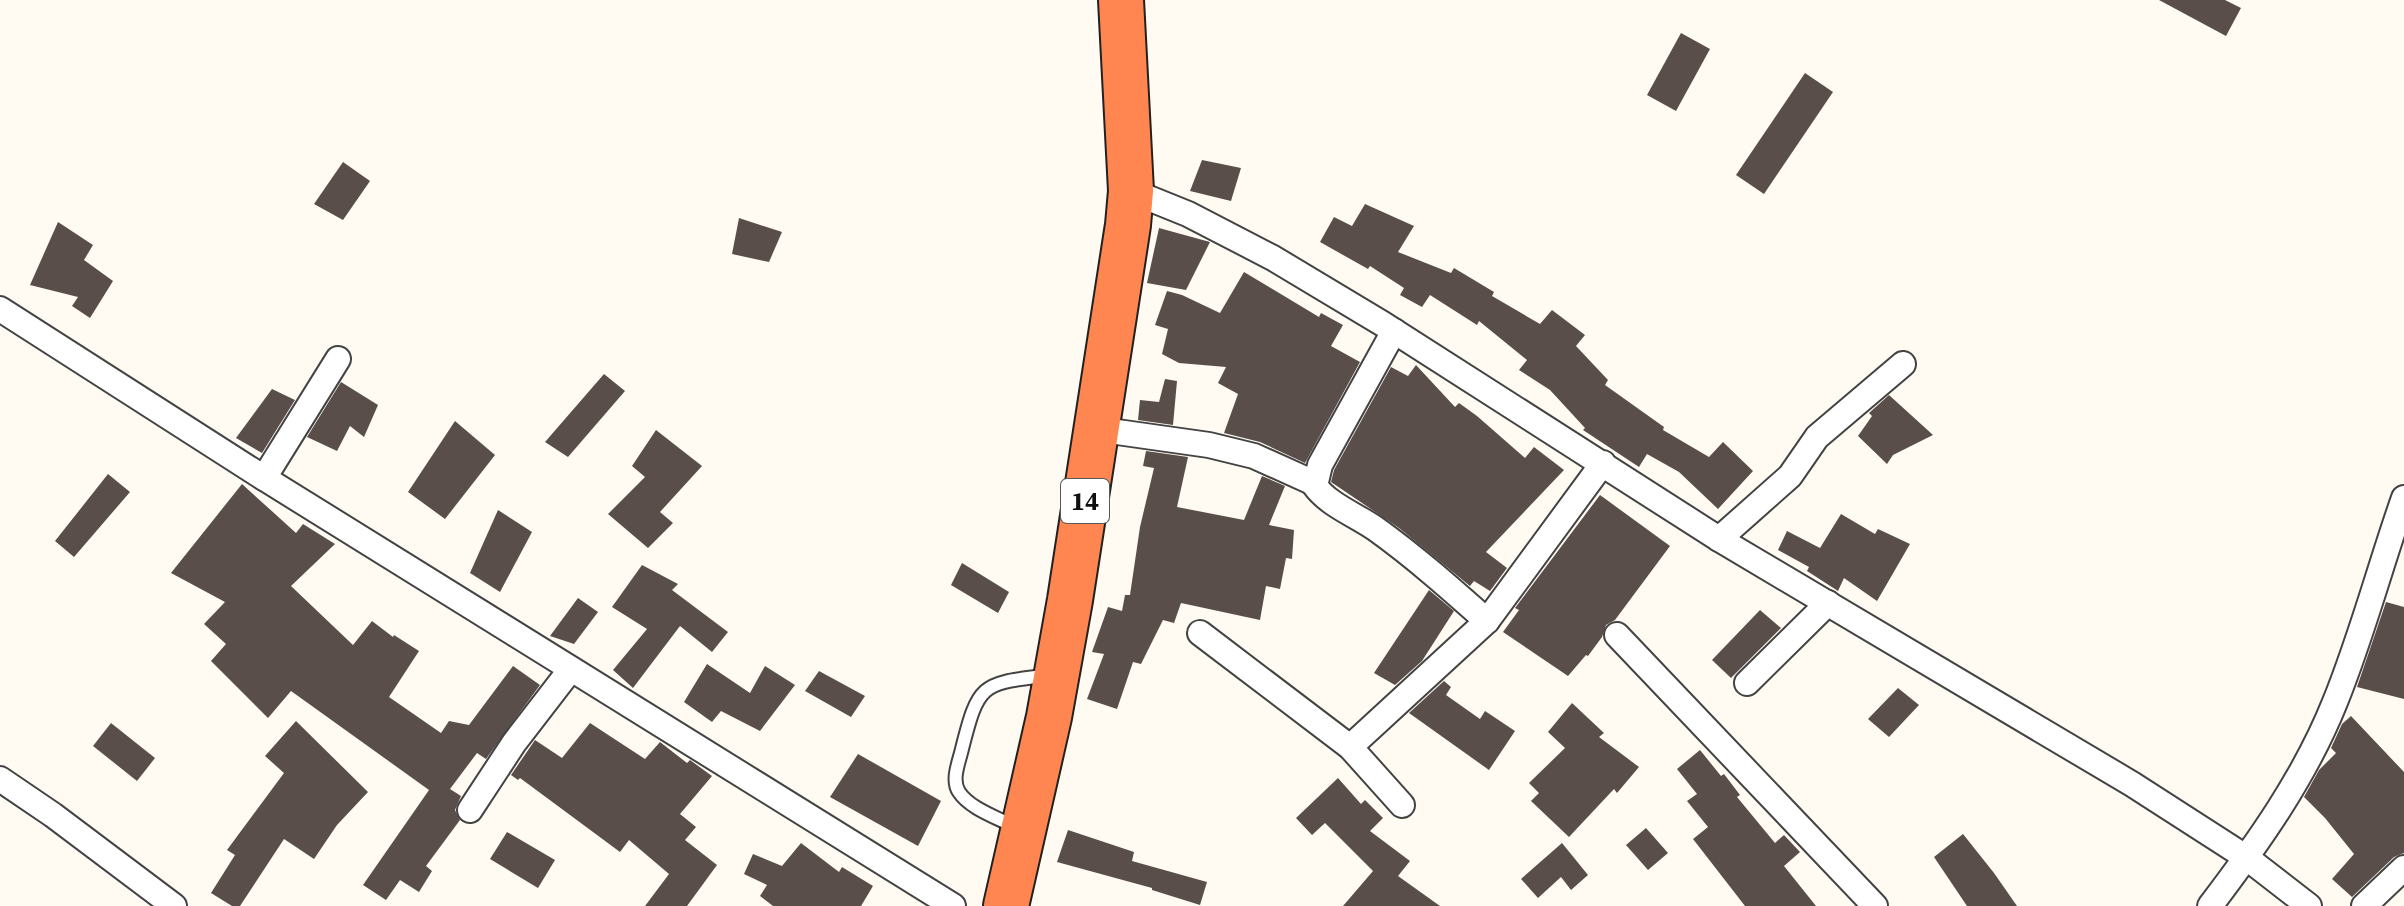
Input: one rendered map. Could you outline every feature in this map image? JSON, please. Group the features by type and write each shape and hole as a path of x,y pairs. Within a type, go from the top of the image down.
{"highway":[{"name":"14","path":"1006,906 1057,674 1131,191 1121,0"}],"street":[{"path":"1131,191 1188,214 1273,258 1394,331 1719,539 2118,776 2247,858 2309,906"},
{"path":"0,309 264,478 953,906"},
{"path":"1394,331 1320,465 1314,483 1316,489 1329,500 1374,528 1487,621"},
{"path":"264,478 338,359"},
{"path":"1719,539 1790,476 1817,437 1903,364"},
{"path":"1096,429 1176,439 1254,456 1314,483"},
{"path":"1350,747 1487,621 1603,463"},
{"path":"2210,906 2247,858 2304,768 2334,706 2404,498"},
{"path":"1747,683 1828,603"},
{"path":"1200,633 1350,747 1402,805"},
{"path":"1617,635 1875,906"},
{"path":"470,810 514,743 571,669"},
{"path":"0,779 174,906"},
{"path":"2364,906 2404,868"}],"lane":[{"path":"1023,831 975,806 960,794 955,785 957,768 978,697 988,688 1004,681 1057,674"}],"building":[{"path":"2159,0 2225,0 2241,8 2226,36"},
{"path":"1681,33 1710,49 1676,111 1647,95"},
{"path":"1805,73 1833,92 1764,194 1736,175"},
{"path":"1202,160 1241,168 1231,201 1190,191"},
{"path":"343,162 370,181 343,220 314,204"},
{"path":"1365,204 1414,226 1398,252 1451,273 1454,268 1494,292 1492,296 1540,324 1552,310 1585,335 1576,346 1608,380 1605,385 1664,427 1663,430 1709,457 1723,442 1753,471 1718,509 1679,472 1647,454 1639,467 1583,430 1585,428 1550,390 1519,370 1527,360 1479,321 1477,325 1430,295 1422,307 1400,295 1404,288 1370,266 1368,269 1320,242 1334,217 1352,226"},
{"path":"739,218 782,232 769,262 732,254"},
{"path":"58,222 93,245 84,260 113,281 90,318 72,306 78,297 30,285"},
{"path":"1159,228 1210,242 1186,290 1147,283"},
{"path":"1244,272 1319,317 1321,313 1343,325 1331,346 1360,362 1305,463 1260,442 1224,433 1238,394 1218,383 1226,367 1179,363 1162,354 1168,329 1155,325 1167,291 1220,313"},
{"path":"1416,365 1455,407 1459,403 1477,416 1525,458 1534,447 1564,470 1486,552 1507,568 1490,591 1474,581 1470,586 1399,528 1331,482 1334,470 1391,367 1408,376"},
{"path":"604,374 625,391 568,457 545,442"},
{"path":"1165,379 1177,381 1173,425 1138,420 1140,400 1159,402"},
{"path":"341,382 378,405 364,437 350,426 337,451 307,437"},
{"path":"272,389 295,400 262,453 236,438"},
{"path":"1889,395 1933,435 1893,455 1887,464 1858,436 1872,416 1869,413"},
{"path":"455,421 495,455 445,519 408,492"},
{"path":"656,430 702,466 660,512 673,523 648,548 608,514 645,477 632,466"},
{"path":"1146,451 1188,457 1177,507 1244,520 1262,476 1285,486 1269,525 1294,530 1292,559 1286,558 1280,589 1266,586 1260,620 1181,603 1174,623 1163,620 1141,664 1133,662 1117,709 1087,699 1104,654 1092,652 1108,607 1122,611 1125,595 1130,595 1140,527 1154,468 1143,466"},
{"path":"108,474 130,492 74,557 55,541"},
{"path":"242,484 296,533 303,524 335,544 291,586 353,645 372,621 419,651 389,697 441,733 449,721 469,725 513,666 540,685 486,759 477,753 450,789 461,796 455,810 460,820 426,866 432,871 419,892 400,880 386,900 363,885 429,790 291,691 268,718 211,661 226,644 204,624 225,602 171,573"},
{"path":"1600,495 1670,546 1615,620 1606,625 1602,637 1588,656 1568,676 1503,632 1519,610 1515,608"},
{"path":"498,510 532,532 500,592 470,573"},
{"path":"1841,514 1875,534 1878,529 1910,544 1877,601 1844,578 1838,591 1807,571 1809,567 1778,550 1787,531 1820,548"},
{"path":"962,563 1009,592 998,613 951,585"},
{"path":"642,565 678,584 672,590 728,632 712,652 680,626 633,688 613,670 647,629 612,607"},
{"path":"1429,590 1454,611 1422,661 1395,685 1374,673"},
{"path":"578,598 598,612 574,644 550,636"},
{"path":"2386,602 2404,607 2404,699 2357,687"},
{"path":"1760,610 1781,628 1731,678 1712,660"},
{"path":"707,664 750,693 765,666 795,685 760,731 721,711 712,722 684,702"},
{"path":"819,671 865,696 851,717 805,691"},
{"path":"1444,681 1451,687 1446,695 1480,719 1485,711 1515,731 1489,770 1409,713"},
{"path":"1898,688 1919,705 1889,737 1868,719"},
{"path":"1572,703 1604,733 1599,737 1639,767 1617,793 1614,789 1569,837 1531,801 1539,793 1529,783 1565,748 1548,732"},
{"path":"2351,716 2404,772 2404,853 2394,857 2352,897 2332,879 2354,854 2304,797 2319,770 2336,753 2331,748 2342,724"},
{"path":"296,721 368,792 337,825 314,859 284,839 240,906 232,906 211,893 235,855 227,850 284,773 265,756"},
{"path":"111,723 155,758 137,781 93,746"},
{"path":"590,723 645,759 660,742 687,763 690,760 712,776 680,814 696,827 685,840 717,865 687,906 645,906 669,874 629,840 620,852 520,778 518,780 511,775 535,740 562,758"},
{"path":"1700,750 1721,776 1724,774 1740,795 1737,797 1775,843 1784,835 1800,852 1784,866 1816,906 1745,906 1693,839 1708,827 1687,801 1697,794 1677,769"},
{"path":"858,754 941,801 918,846 830,797"},
{"path":"1338,778 1361,804 1365,800 1383,818 1370,831 1410,861 1398,876 1440,906 1343,906 1373,871 1325,823 1312,835 1296,818"},
{"path":"1646,828 1668,853 1648,870 1626,845"},
{"path":"1068,830 1134,852 1132,861 1207,882 1200,905 1152,888 1057,862"},
{"path":"507,832 555,860 538,888 490,859"},
{"path":"1963,834 2017,906 1967,906 1934,857"},
{"path":"801,843 839,872 842,867 873,886 861,906 773,906 760,896 767,885 744,874 753,854 782,866"},
{"path":"1562,843 1588,875 1571,890 1561,877 1538,898 1521,879"}]}
